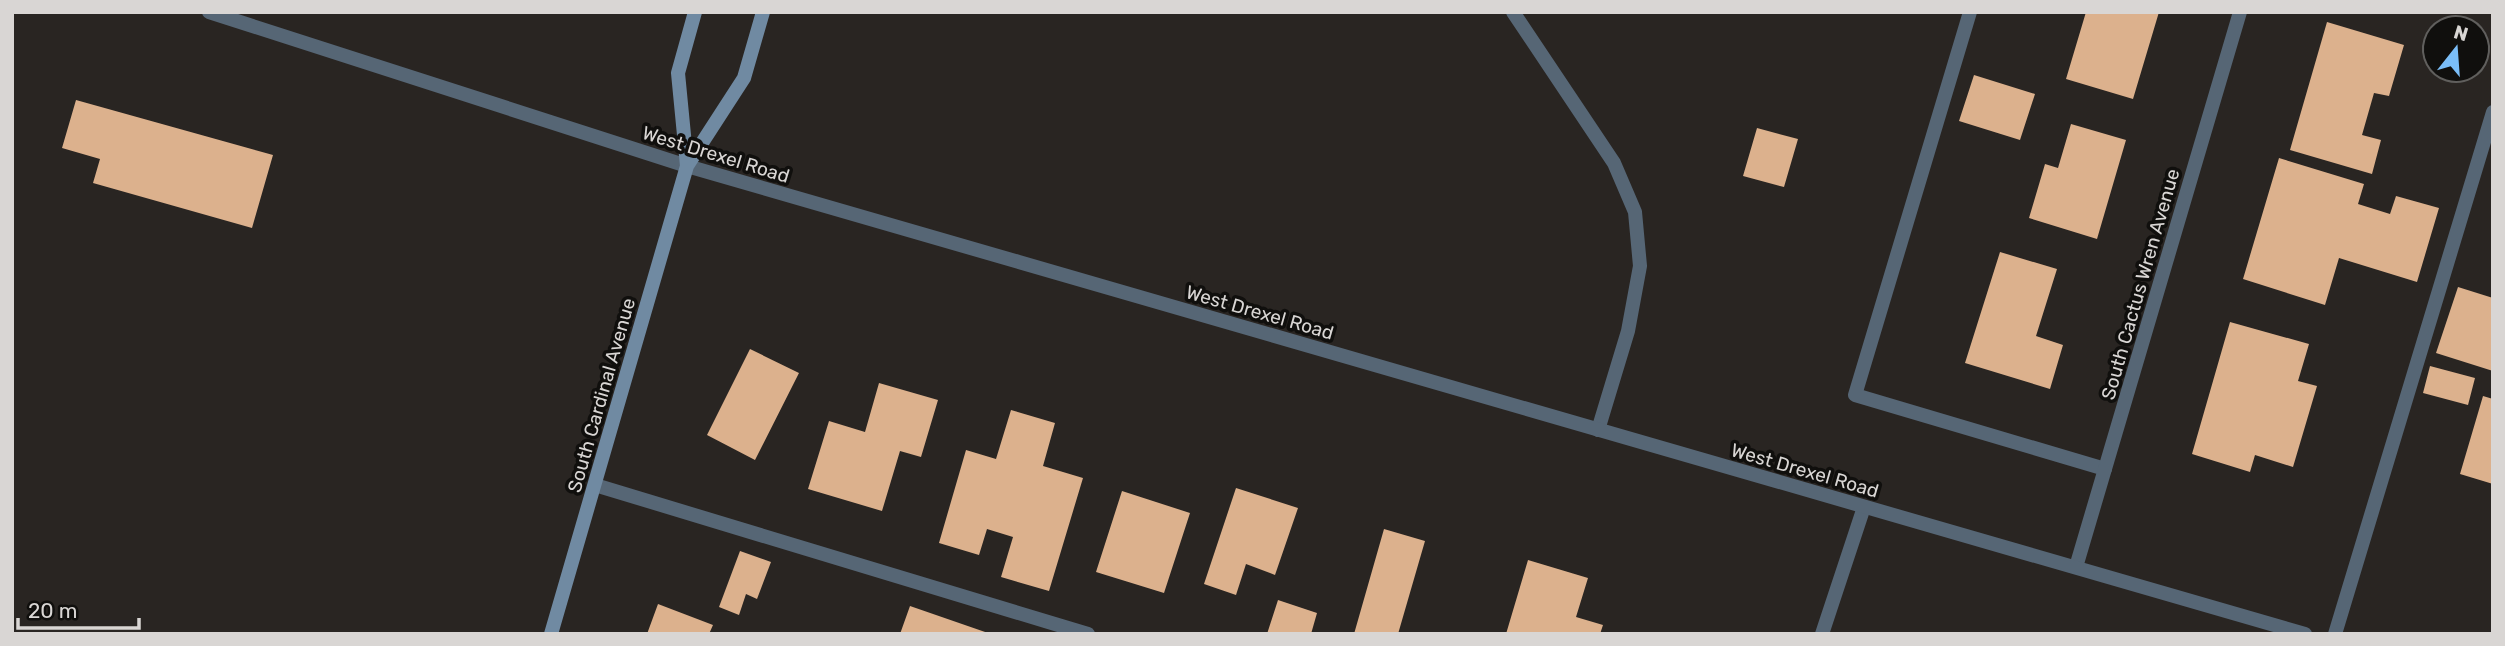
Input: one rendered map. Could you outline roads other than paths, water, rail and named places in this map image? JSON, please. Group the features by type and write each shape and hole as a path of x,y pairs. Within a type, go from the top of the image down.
{"main road":[{"name":"South Cardinal Avenue","path":"687,166 678,73 695,12"},
{"name":"South Cardinal Avenue","path":"551,634 687,166 744,78 763,12"}],"street":[{"name":"West Drexel Road","path":"209,12 687,166 2305,634"},
{"path":"1513,12 1614,163 1635,212 1640,266 1628,331 1598,430"},
{"path":"1970,12 1856,396 2105,469"},
{"name":"South Cactus Wren Avenue","path":"2076,567 2240,12"},
{"path":"2336,634 2493,112"},
{"path":"595,485 1088,634"},
{"path":"1822,634 1864,507"}]}
